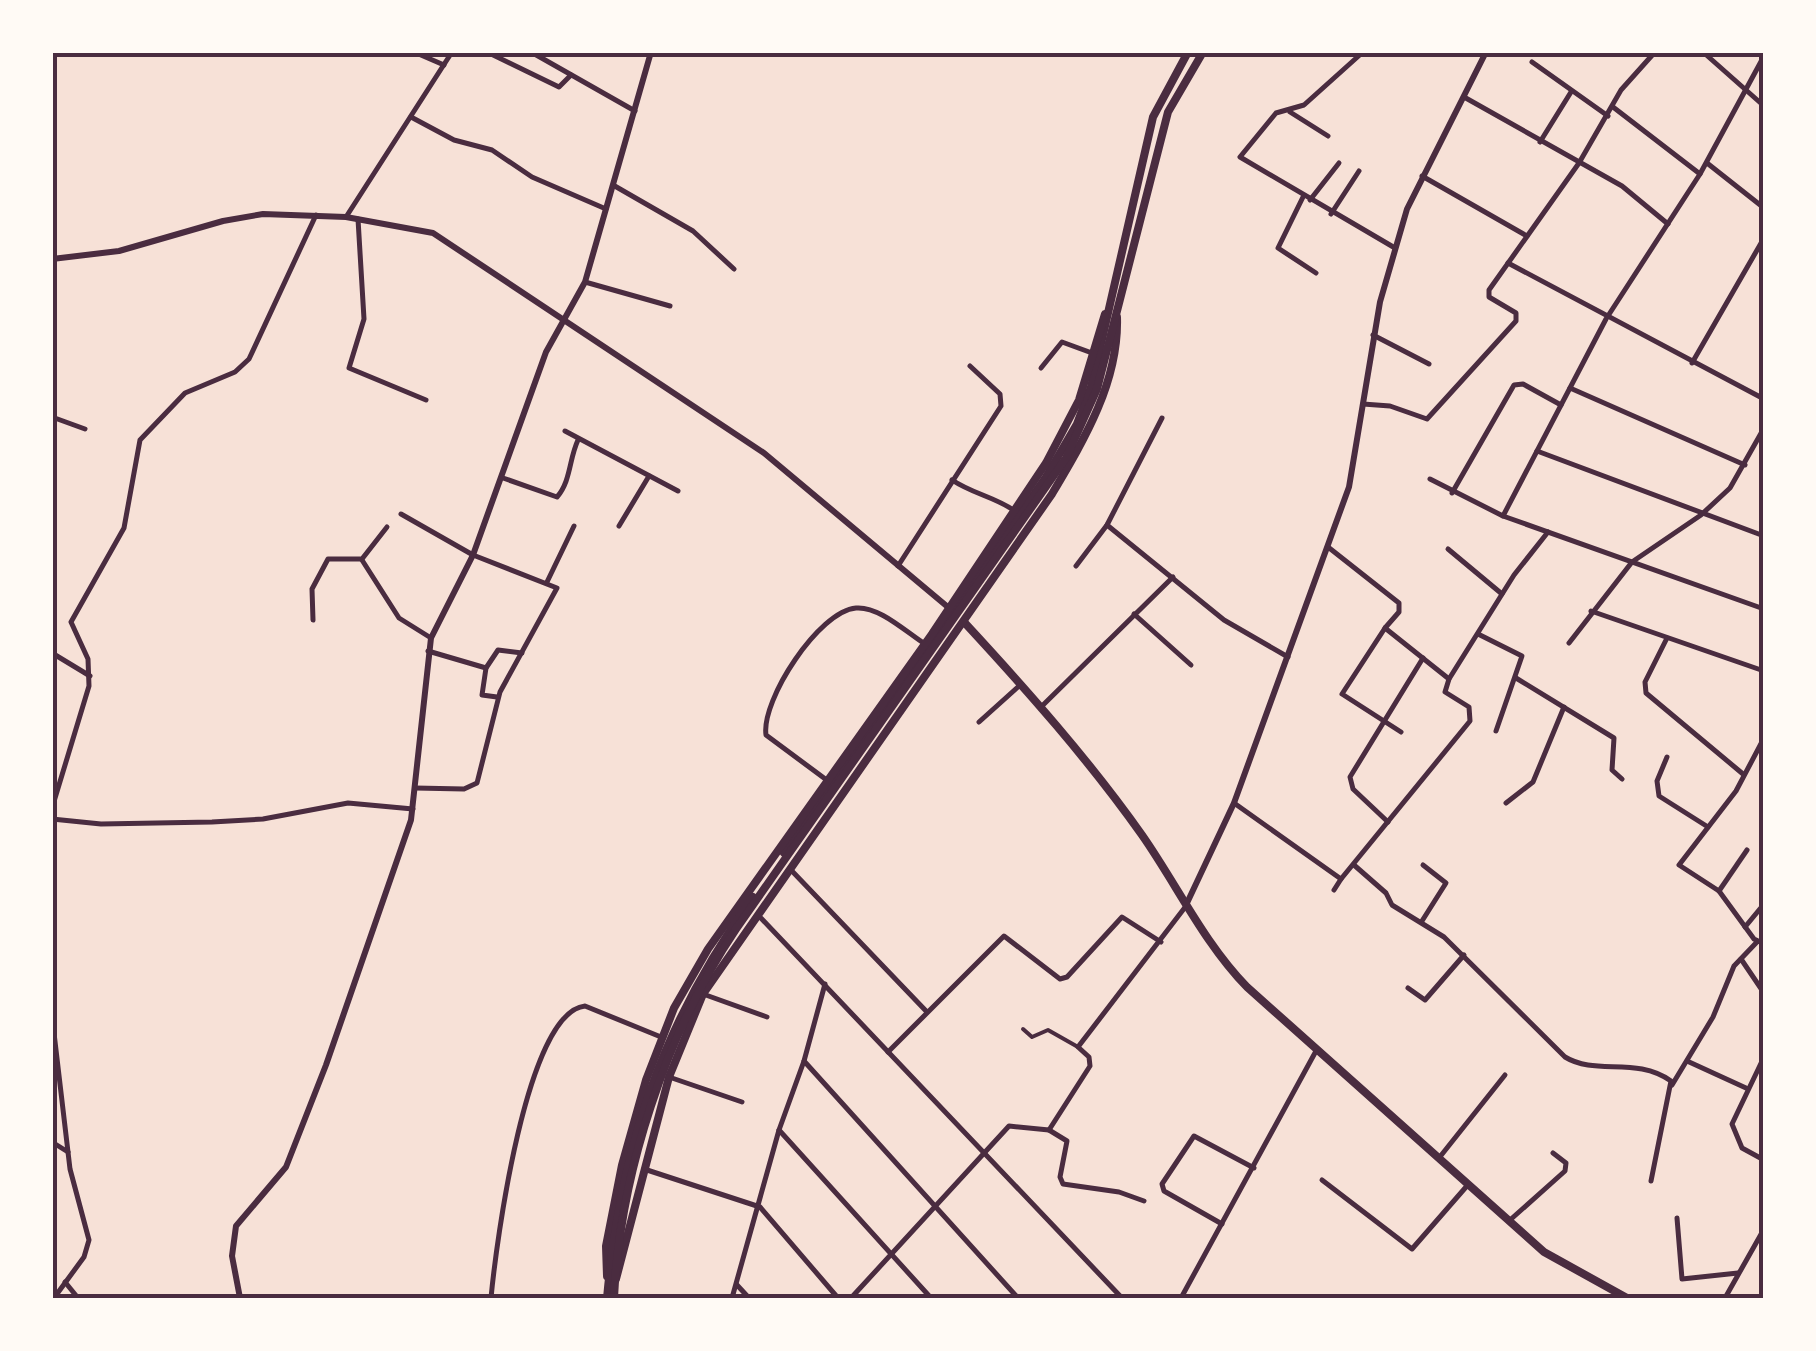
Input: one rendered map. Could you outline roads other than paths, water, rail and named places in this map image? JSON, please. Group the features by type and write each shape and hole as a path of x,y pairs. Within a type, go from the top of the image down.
{"highway":[{"path":"1135,230 1153,117 1188,52"},
{"path":"611,1298 617,1241 656,1094 694,996 736,930 1052,480 1089,410 1113,307 1168,112 1203,52"},
{"path":"612,1280 604,1261 618,1184 661,1037 708,949 1016,511 1070,422 1092,353 1113,307"},
{"path":"612,1280 624,1264 669,1077 703,994 1052,494 1088,430 1113,362 1113,307"},
{"path":"964,622 1104,784 1229,970 1508,1222 1566,1266 1626,1298"},
{"path":"881,706 896,716"}],"street":[{"path":"414,52 444,66"},
{"path":"346,217 452,52"},
{"path":"487,52 559,87 571,75"},
{"path":"531,52 635,111"},
{"path":"240,1298 232,1256 236,1226 293,1154 413,809 431,638 474,555 546,352 585,282 651,52"},
{"path":"1363,52 1304,105 1276,113 1240,157 1394,248"},
{"path":"1078,1047 1187,903 1234,803 1355,466 1374,335 1394,248 1422,176 1486,52"},
{"path":"1703,52 1764,106"},
{"path":"1363,404 1397,408 1420,419 1433,416 1517,318 1516,313 1488,294 1652,53"},
{"path":"1503,516 1606,319 1700,174 1764,56"},
{"path":"1532,62 1608,116"},
{"path":"1540,142 1571,92"},
{"path":"1461,96 1622,186 1668,224"},
{"path":"1613,106 1700,174"},
{"path":"1287,110 1328,136"},
{"path":"410,117 454,140 492,150 532,177 606,209"},
{"path":"1706,163 1764,208"},
{"path":"1316,273 1278,248 1306,199 1339,164"},
{"path":"1331,214 1359,171"},
{"path":"1422,176 1527,236"},
{"path":"613,185 693,231 734,269"},
{"path":"52,808 90,676 88,659 70,622 124,528 140,440 185,394 236,372 250,359 316,214"},
{"path":"52,259 119,251 245,216 316,214 358,218 414,228 448,240 764,453 949,608"},
{"path":"358,218 364,320 349,368 426,400"},
{"path":"1692,363 1764,238"},
{"path":"1508,263 1606,319 1764,398"},
{"path":"585,282 670,306"},
{"path":"1374,335 1429,364"},
{"path":"1041,368 1062,342 1092,353"},
{"path":"898,566 1002,400 970,366"},
{"path":"1452,493 1514,385 1523,384 1562,406"},
{"path":"1570,388 1745,466"},
{"path":"52,417 85,430"},
{"path":"1076,566 1107,526 1162,418"},
{"path":"1569,643 1590,611 1632,562 1701,514 1745,466 1764,428"},
{"path":"565,432 678,491"},
{"path":"503,478 557,496 567,482 570,457 578,440"},
{"path":"1537,451 1764,536"},
{"path":"618,526 649,476"},
{"path":"1430,479 1503,516 1764,609"},
{"path":"952,480 976,496 1000,500 1016,511"},
{"path":"401,514 474,555 558,588 497,697 477,783 464,789 416,788"},
{"path":"547,582 574,526"},
{"path":"1107,526 1224,620 1288,657"},
{"path":"362,559 387,527"},
{"path":"1334,890 1472,716 1469,707 1445,692 1449,679 1502,594 1548,532"},
{"path":"1328,547 1399,602 1399,612 1342,694 1400,732"},
{"path":"1448,549 1502,594"},
{"path":"313,620 312,589 328,559 362,559"},
{"path":"362,559 390,608 431,638"},
{"path":"1040,708 1172,576"},
{"path":"828,781 766,735 769,704 778,684 828,621 854,608 878,614 924,644"},
{"path":"1590,611 1764,671"},
{"path":"1134,614 1191,666"},
{"path":"1385,628 1449,679"},
{"path":"1478,634 1522,656 1496,731"},
{"path":"1667,638 1645,682 1646,693 1744,774"},
{"path":"497,697 482,694 486,668 498,650 522,653"},
{"path":"428,651 486,668"},
{"path":"52,653 90,676"},
{"path":"1388,822 1350,783 1382,721 1423,658"},
{"path":"1516,678 1614,738 1612,770 1622,779"},
{"path":"979,722 1019,686"},
{"path":"1506,803 1533,782 1564,707"},
{"path":"1651,1181 1672,1085 1741,959 1760,943 1719,891 1679,865 1744,774 1764,738"},
{"path":"1667,757 1658,780 1659,796 1708,827"},
{"path":"52,775 62,778"},
{"path":"52,819 101,824 212,822 262,819 348,803 413,809"},
{"path":"1234,803 1342,879"},
{"path":"1719,891 1747,850"},
{"path":"1354,865 1386,893 1392,905 1422,921 1464,956 1573,1062 1590,1067 1616,1063 1662,1075 1672,1085"},
{"path":"1422,921 1446,883 1423,865"},
{"path":"788,868 927,1012"},
{"path":"1745,927 1764,904"},
{"path":"756,913 1122,1298"},
{"path":"887,1052 1004,936 1060,979 1067,977 1122,917 1161,942"},
{"path":"1408,988 1420,1000 1427,999 1464,956"},
{"path":"1741,959 1764,993"},
{"path":"732,1298 825,984"},
{"path":"703,994 767,1017"},
{"path":"491,1298 515,1147 553,1027 573,1007 585,1006 661,1037"},
{"path":"52,1016 68,1152 89,1240 84,1257 54,1298"},
{"path":"1022,1029 1032,1037 1048,1030 1089,1056 1090,1066 1049,1130"},
{"path":"1181,1298 1316,1051"},
{"path":"1764,1057 1734,1113 1732,1131 1742,1148 1764,1160"},
{"path":"804,1061 1018,1298"},
{"path":"1687,1062 1746,1088"},
{"path":"1437,1161 1505,1075"},
{"path":"669,1077 742,1102"},
{"path":"851,1298 1013,1124 1049,1130 1067,1142 1060,1177 1063,1184 1119,1192 1144,1201"},
{"path":"779,1130 931,1298"},
{"path":"1222,1224 1164,1191 1162,1184 1194,1136 1254,1168"},
{"path":"52,1142 68,1152"},
{"path":"1508,1222 1562,1175 1566,1163 1553,1153"},
{"path":"644,1169 760,1207 838,1298"},
{"path":"1322,1180 1412,1250 1466,1187"},
{"path":"1677,1218 1682,1279 1738,1273"},
{"path":"1725,1298 1764,1229"},
{"path":"64,1282 78,1298"},
{"path":"736,1285 749,1298"}]}
